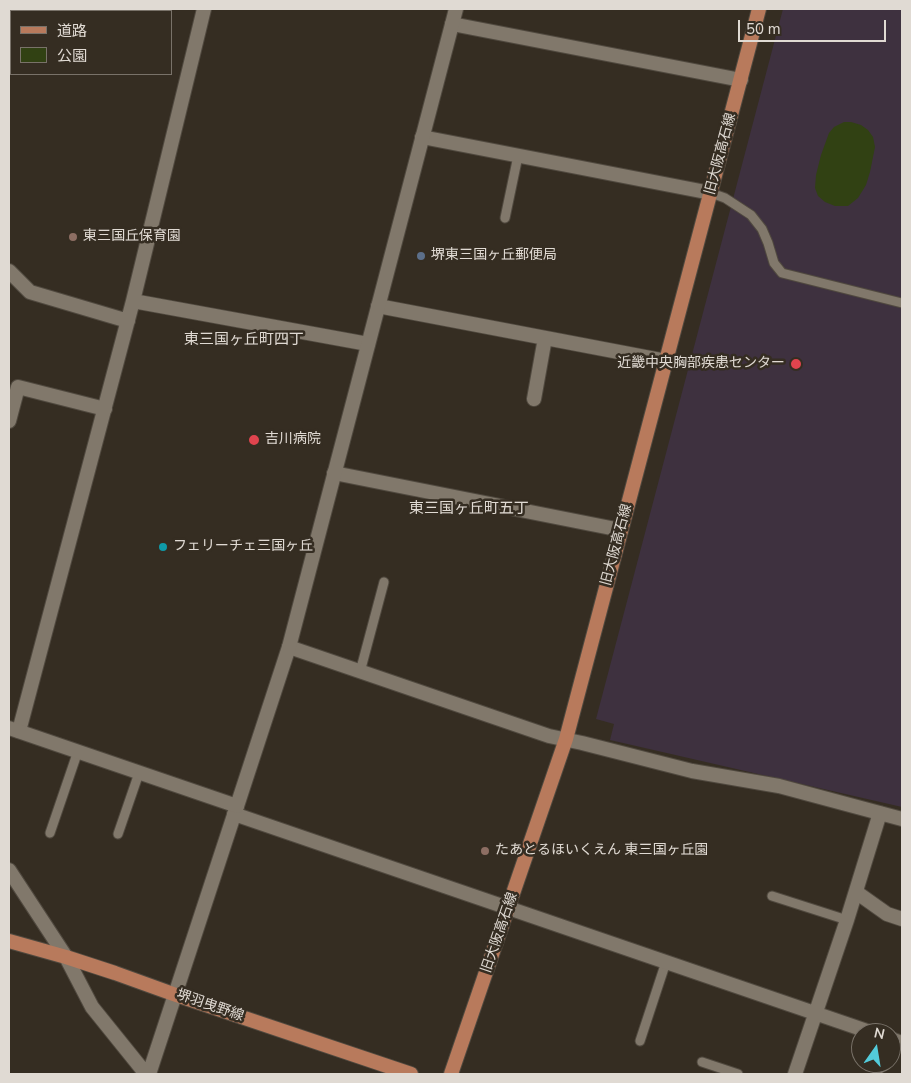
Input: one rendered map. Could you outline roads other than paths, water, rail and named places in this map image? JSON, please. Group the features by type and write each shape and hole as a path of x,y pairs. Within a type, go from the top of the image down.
{"main road":[{"name":"旧大阪高石線","path":"451,1074 566,739 759,9"},
{"name":"堺羽曳野線","path":"9,941 66,957 411,1074"}],"street":[{"path":"204,9 134,301 14,729 509,908 851,1026"},
{"path":"148,1074 176,995 288,647 456,9"},
{"path":"452,24 741,80"},
{"path":"422,137 711,194"},
{"path":"9,271 30,292 128,321"},
{"path":"134,301 368,344"},
{"path":"378,306 666,361"},
{"path":"534,399 545,338"},
{"path":"9,421 18,388 104,409"},
{"path":"334,473 621,530"},
{"path":"288,647 549,736 692,771 779,786 902,819"},
{"path":"795,1074 847,920 880,813"},
{"path":"9,870 66,957 92,1007 148,1074"},
{"path":"856,892 887,914 902,920"}],"lane":[{"path":"505,218 518,156"},
{"path":"711,194 725,198 750,215 762,229 774,263 782,273 902,303"},
{"path":"360,672 384,582"},
{"path":"50,833 78,752"},
{"path":"118,834 139,773"},
{"path":"772,896 847,920"},
{"path":"640,1041 666,962"},
{"path":"702,1062 738,1074"}],"place":[{"name":"東三国丘保育園","path":"73,237"},
{"name":"堺東三国ヶ丘郵便局","path":"421,256"},
{"name":"近畿中央胸部疾患センター","path":"796,364"},
{"name":"吉川病院","path":"254,440"},
{"name":"フェリーチェ三国ヶ丘","path":"163,547"},
{"name":"たあとるほいくえん 東三国ヶ丘園","path":"485,851"}],"district":[{"name":"東三国ヶ丘町四丁","path":"244,340"},
{"name":"東三国ヶ丘町五丁","path":"469,509"}]}
